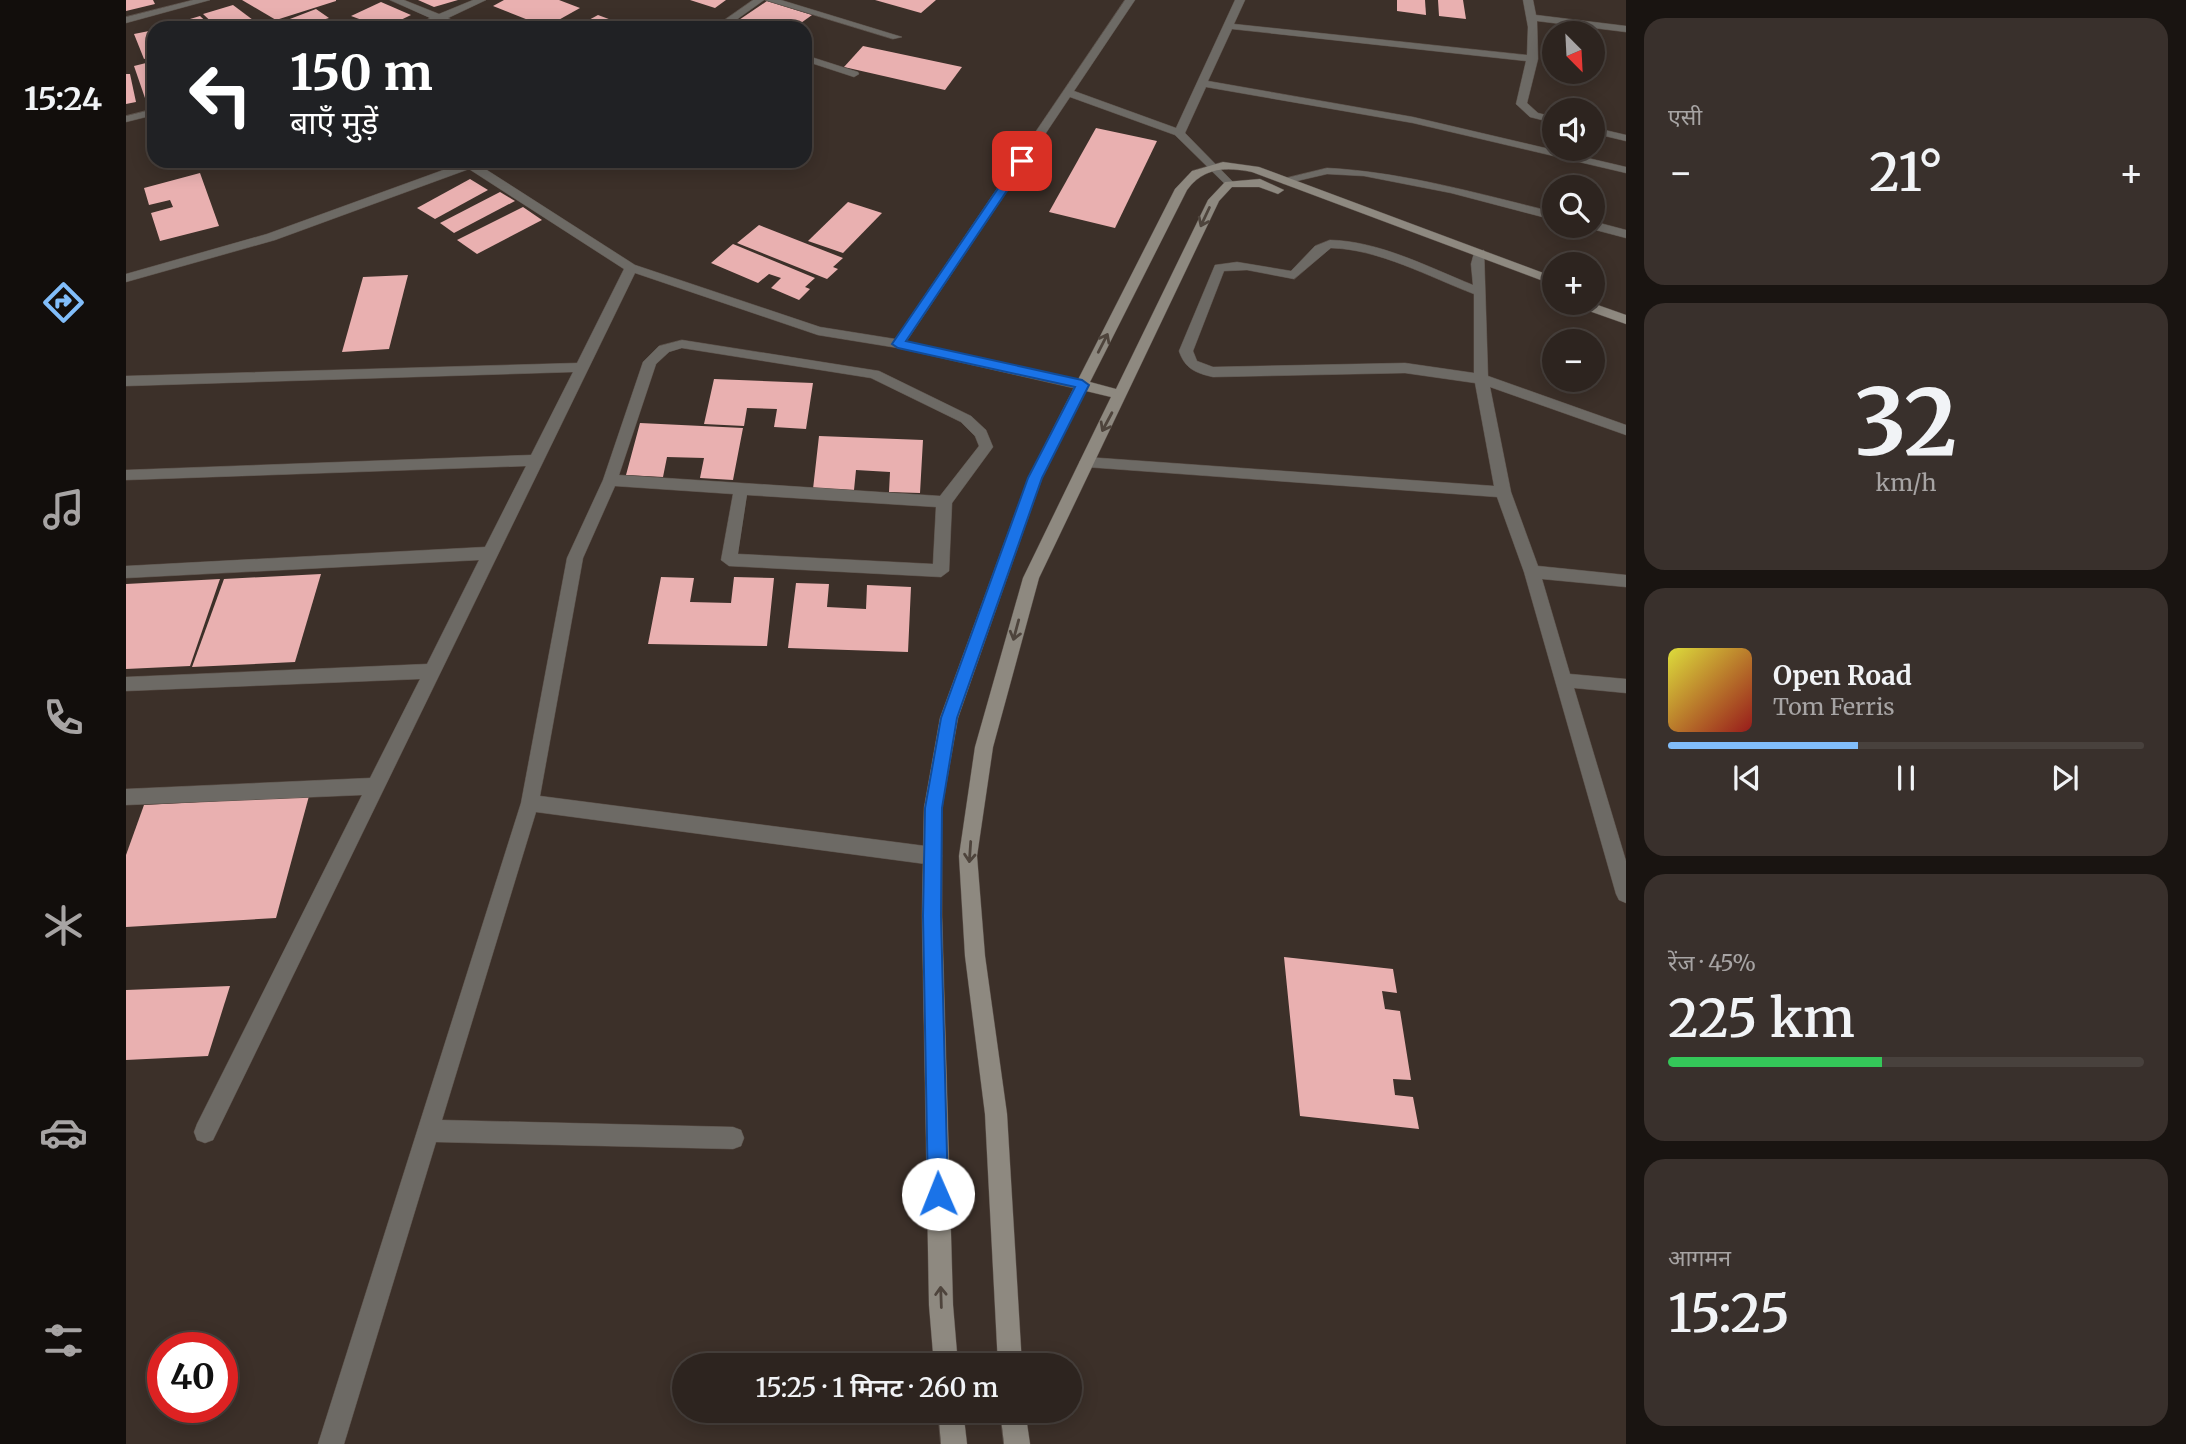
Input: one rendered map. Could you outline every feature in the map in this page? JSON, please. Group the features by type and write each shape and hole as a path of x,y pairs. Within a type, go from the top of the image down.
{"street":[{"path":"126,20 205,0"},
{"path":"395,0 446,21"},
{"path":"435,21 481,0"},
{"path":"728,21 759,0"},
{"path":"770,0 897,37"},
{"path":"898,344 1130,0"},
{"path":"1179,133 1240,0"},
{"path":"1528,0 1534,18 1533,59 1521,104 1534,115 1542,117"},
{"path":"1534,18 1626,29"},
{"path":"1228,26 1533,59"},
{"path":"812,60 854,74"},
{"path":"1202,83 1413,120 1626,170"},
{"path":"1069,93 1179,133 1229,184"},
{"path":"126,119 147,114"},
{"path":"1605,133 1626,138"},
{"path":"945,1353 941,1305 933,808 949,718 1035,478 1185,183 1200,169 1234,165 1284,180 1542,288"},
{"path":"126,278 271,237 461,168"},
{"path":"482,168 631,268 818,331 898,344 1121,395"},
{"path":"1284,180 1327,171 1364,173 1451,190 1542,213"},
{"path":"1009,1353 996,1114 975,956 968,856 984,747 1031,578 1214,200 1229,184 1260,183 1478,259 1542,278"},
{"path":"1605,228 1626,234"},
{"path":"1480,292 1357,247 1331,243 1321,247 1294,275 1280,275 1240,265 1219,268 1186,351 1189,362 1198,369 1213,372 1405,368 1481,379 1626,430"},
{"path":"1478,259 1481,379 1503,492 1532,572 1626,894"},
{"path":"205,1132 631,268"},
{"path":"1605,301 1626,309"},
{"path":"1605,312 1626,320"},
{"path":"331,1444 530,803 575,558 610,480 650,362 664,349 682,344 874,374 966,419 981,434 986,447 944,502 941,571 729,560 741,488"},
{"path":"126,381 583,367"},
{"path":"126,475 537,460"},
{"path":"1086,462 1503,492"},
{"path":"610,480 944,502"},
{"path":"126,572 492,553"},
{"path":"1532,572 1626,582"},
{"path":"126,684 433,671"},
{"path":"1563,680 1626,686"},
{"path":"126,797 376,786"},
{"path":"530,803 933,856"},
{"path":"429,1131 733,1138"},
{"path":"952,1423 954,1444"},
{"path":"1014,1423 1017,1444"}],"building":[{"path":"126,0 153,0 155,4 126,11"},
{"path":"242,0 336,0 336,1 276,20"},
{"path":"418,0 458,0 434,7"},
{"path":"504,0 559,0 580,8 557,21 531,21 493,6"},
{"path":"690,0 726,0 715,8"},
{"path":"875,0 936,0 921,13"},
{"path":"1397,0 1425,0 1426,15 1397,11"},
{"path":"1438,0 1463,0 1466,19 1439,16"},
{"path":"767,1 812,15 804,21 737,21"},
{"path":"381,2 411,15 399,21 365,21 351,16"},
{"path":"233,5 254,21 210,21 203,14"},
{"path":"316,9 329,18 319,21 285,21"},
{"path":"598,15 614,21 587,21"},
{"path":"200,16 205,21 183,21"},
{"path":"147,31 147,58 144,59 134,34"},
{"path":"863,46 962,67 945,90 844,67"},
{"path":"147,63 147,101 146,101 134,66"},
{"path":"126,74 130,74 136,102 126,104"},
{"path":"1096,128 1157,141 1115,228 1049,212"},
{"path":"200,173 219,226 160,241 151,213 173,207 170,200 149,205 144,188"},
{"path":"470,179 488,190 435,219 417,208"},
{"path":"500,192 515,201 454,233 440,223"},
{"path":"848,202 882,213 843,253 808,241"},
{"path":"523,207 542,220 477,254 457,240"},
{"path":"759,225 843,258 833,267 838,269 827,279 737,243"},
{"path":"733,244 815,278 805,287 810,289 799,300 771,288 781,278 769,274 758,283 711,263"},
{"path":"408,275 389,349 342,352 363,277"},
{"path":"714,379 813,383 806,429 774,427 777,409 747,408 744,426 704,424"},
{"path":"640,423 743,428 733,480 700,478 704,458 667,457 663,477 626,475"},
{"path":"819,436 923,440 920,493 889,492 890,472 856,470 854,490 813,489"},
{"path":"321,574 295,662 192,667 224,579"},
{"path":"661,577 694,578 690,602 731,603 734,577 774,578 767,646 648,644"},
{"path":"220,579 190,666 126,669 126,584"},
{"path":"796,583 829,584 827,607 866,609 867,585 911,587 908,652 788,648"},
{"path":"309,796 276,918 126,927 126,855 144,805"},
{"path":"1284,957 1393,969 1397,993 1382,991 1385,1009 1400,1011 1411,1080 1393,1079 1395,1095 1413,1097 1419,1129 1300,1116"},
{"path":"230,986 208,1056 126,1060 126,990"}],"route":[{"path":"938,1194 932,916 933,808 949,718 1035,478 1082,385 898,344 1022,161"}]}
